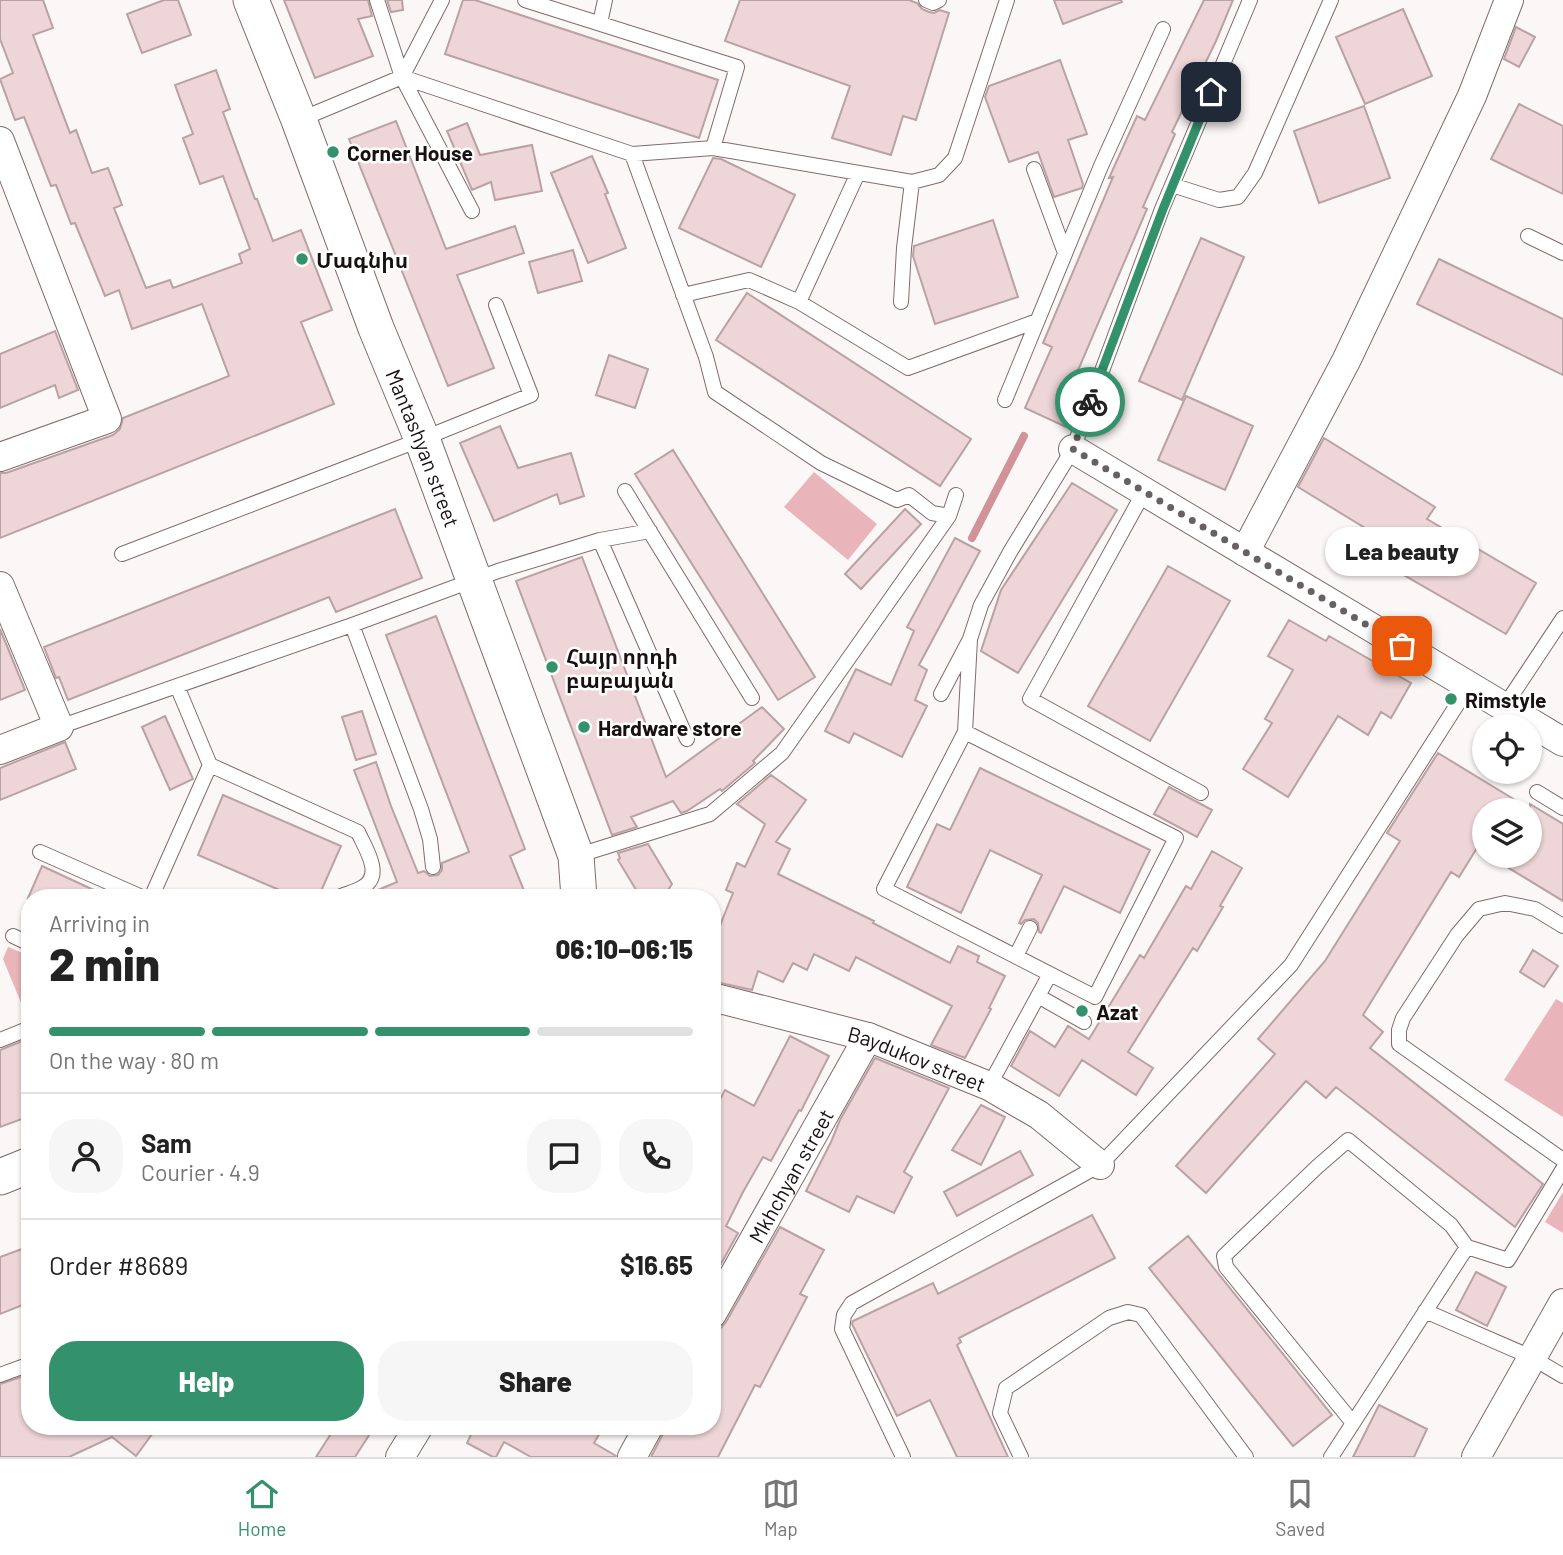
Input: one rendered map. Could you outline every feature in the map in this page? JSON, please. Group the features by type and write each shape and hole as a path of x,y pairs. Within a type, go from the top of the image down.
{"street":[{"name":"Mantashyan street","path":"251,0 299,120 376,328 422,439 576,856 578,889"},
{"path":"1245,552 1358,336 1472,96 1509,0"},
{"path":"0,141 107,419 0,457"},
{"path":"1073,449 1563,742"},
{"path":"0,586 59,727 0,750"},
{"name":"Baydukov street","path":"721,999 868,1037 989,1086 1039,1115 1100,1165"},
{"name":"Mkhchyan street","path":"721,1298 868,1037"},
{"path":"0,1177 21,1169"},
{"path":"1481,1455 1531,1357 1563,1303"},
{"path":"400,1457 413,1435"},
{"path":"632,1457 644,1435"}],"lane":[{"path":"377,0 402,77 472,211"},
{"path":"299,120 402,77 442,0"},
{"path":"525,0 737,67 713,148"},
{"path":"600,23 605,0"},
{"path":"926,0 933,3 939,0"},
{"path":"402,77 632,154 713,148 912,182 939,175 956,158 1007,0"},
{"path":"941,694 970,639 986,594 1073,449 1172,185 1250,0"},
{"path":"1172,185 1219,200 1238,197 1255,173 1331,0"},
{"path":"1004,400 1101,166 1163,29"},
{"path":"632,154 706,357 715,392 821,463 897,500 909,495 932,513 949,516"},
{"path":"1034,169 1065,253"},
{"path":"799,302 858,173"},
{"path":"901,302 912,182"},
{"path":"1528,236 1563,253"},
{"path":"683,295 749,280 799,302 908,368 1037,321"},
{"path":"122,554 531,395 496,305"},
{"path":"625,491 752,698"},
{"path":"1144,492 1030,699 1201,793"},
{"path":"576,856 710,814 782,753 949,516 956,495"},
{"path":"59,727 352,625 474,579 600,540 650,531"},
{"path":"600,540 687,739"},
{"path":"1504,707 1563,618"},
{"path":"352,625 421,809 430,839 433,867"},
{"path":"965,732 1176,838 1096,997 884,889 965,732 970,639"},
{"path":"177,686 210,765 358,832 374,868 373,877 366,886 359,889"},
{"path":"903,1457 842,1329 844,1315 852,1303 1100,1165 1292,965 1469,686"},
{"path":"155,889 210,765"},
{"path":"1537,792 1563,808"},
{"path":"40,852 124,889"},
{"path":"1563,926 1535,909 1505,903 1479,909 1457,935 1403,1018 1399,1030 1399,1044 1563,1160"},
{"path":"1016,957 1030,928"},
{"path":"13,936 21,940"},
{"path":"989,1086 1050,974"},
{"path":"1038,996 1084,1022"},
{"path":"0,1040 21,1032"},
{"path":"1353,1423 1226,1268 1224,1256 1348,1140 1451,1226 1468,1247 1508,1259 1563,1169"},
{"path":"1331,1457 1468,1247"},
{"path":"1425,1311 1531,1357 1563,1376"},
{"path":"1021,1457 1000,1413 1006,1388 1109,1318 1128,1312 1141,1315 1246,1457"},
{"path":"0,1374 21,1367"}],"shaded area":[{"path":"814,472 877,524 848,560 784,507"},
{"path":"8,947 21,952 21,1003 3,959"},
{"path":"1556,999 1563,1003 1563,1117 1504,1080"},
{"path":"1563,1192 1563,1233 1545,1222"}],"building":[{"path":"0,0 43,0 53,28 33,35 70,133 76,130 92,173 108,168 122,205 114,208 146,288 170,280 173,288 242,263 239,254 250,249 223,176 200,184 183,138 193,134 175,85 216,70 230,109 223,112 273,241 301,230 332,310 301,322 334,404 0,538 0,473 113,435 120,429 123,418 229,376 202,304 132,329 119,290 105,296 75,223 71,224 56,185 51,186 24,117 15,120 0,79 13,73 0,39"},
{"path":"164,0 178,0 191,35 142,53 127,14"},
{"path":"284,0 368,0 372,16 358,19 373,56 315,78"},
{"path":"387,0 402,0 403,10 391,12"},
{"path":"463,0 475,0 718,80 699,138 445,54"},
{"path":"740,0 909,0 929,12 940,10 949,13 916,120 903,116 891,155 832,138 850,86 725,41"},
{"path":"1054,0 1121,0 1122,2 1063,24"},
{"path":"1204,0 1233,0 1172,132 1175,134 1143,207 1147,209 1076,375 1087,380 1066,427 1025,408 1052,347 1043,343 1113,177 1109,178 1137,116 1145,120"},
{"path":"1403,9 1432,76 1365,104 1336,37"},
{"path":"1516,27 1535,37 1519,67 1504,59"},
{"path":"1060,60 1087,134 1068,140 1082,188 1054,197 1038,152 1009,162 985,97 989,86"},
{"path":"1519,104 1563,126 1563,194 1491,159"},
{"path":"1364,106 1390,178 1319,203 1294,131"},
{"path":"396,121 446,249 515,226 524,253 457,275 494,368 448,386 349,139"},
{"path":"467,123 480,155 532,145 542,191 495,200 491,182 472,190 447,131"},
{"path":"592,156 608,193 605,194 626,248 588,263 551,173"},
{"path":"713,158 721,159 795,195 761,267 679,228"},
{"path":"993,220 1018,297 935,324 913,256 914,246"},
{"path":"1201,238 1244,257 1182,400 1139,381"},
{"path":"573,250 582,281 538,293 529,262"},
{"path":"1439,259 1563,319 1563,375 1417,304"},
{"path":"747,293 971,439 940,486 716,340"},
{"path":"55,331 78,390 59,398 55,385 0,408 0,354"},
{"path":"609,355 648,369 635,408 596,395"},
{"path":"1186,396 1253,426 1225,490 1158,460"},
{"path":"500,426 518,468 571,453 584,496 560,504 557,494 494,521 460,443"},
{"path":"1324,438 1435,507 1427,519 1536,583 1506,634 1397,571 1406,553 1298,487"},
{"path":"673,450 815,677 778,700 635,474"},
{"path":"1072,483 1117,510 1018,673 981,651 1001,590"},
{"path":"395,509 422,578 336,612 329,597 68,700 59,677 56,678 44,647"},
{"path":"905,509 921,524 861,589 845,574"},
{"path":"955,538 980,551 919,665 927,670 915,700 927,706 902,757 854,733 849,743 825,731 856,669 891,685 914,631 907,627"},
{"path":"582,557 666,777 762,707 784,729 753,761 755,763 722,791 720,789 681,813 673,801 631,817 637,827 612,835 516,581"},
{"path":"1168,566 1230,601 1150,741 1088,706"},
{"path":"436,616 525,849 510,856 523,889 380,889 397,882 354,770 376,762 418,873 424,871 430,876 438,875 442,870 442,863 469,852 386,635"},
{"path":"1289,620 1326,641 1329,636 1411,683 1391,718 1381,712 1368,735 1338,716 1288,797 1243,769 1272,723 1265,719 1293,670 1268,656"},
{"path":"0,629 25,690 0,700"},
{"path":"362,711 376,754 356,760 342,717"},
{"path":"165,716 193,779 170,790 142,727"},
{"path":"65,742 76,769 0,800 0,768"},
{"path":"1438,753 1472,774 1472,784 1489,784 1512,798 1472,798 1472,856 1459,877 1451,872 1363,1015 1383,1032 1370,1048 1543,1184 1515,1227 1336,1087 1326,1098 1306,1081 1206,1193 1176,1166 1275,1054 1258,1039 1325,961 1400,841 1387,833"},
{"path":"980,768 1150,850 1120,913 1064,886 1041,933 1034,919 1025,920 1021,924 1019,923 1042,875 990,850 961,913 907,887 937,824 950,830"},
{"path":"771,775 806,800 776,842 790,849 778,874 874,921 873,923 950,963 958,946 979,956 977,962 1005,976 965,1058 931,1045 952,1006 856,957 849,971 814,954 807,970 793,963 783,982 758,971 752,990 721,983 721,923 733,893 726,890 737,863 745,867 765,824 737,804"},
{"path":"1169,787 1212,810 1197,837 1154,814"},
{"path":"223,795 341,846 322,889 277,889 198,855"},
{"path":"1542,811 1563,824 1563,901 1509,868 1542,868"},
{"path":"648,844 672,884 669,889 636,889 618,860 618,853"},
{"path":"1212,851 1242,868 1197,951 1193,948 1128,1052 1153,1068 1136,1095 1082,1060 1059,1096 1011,1066 1030,1031 1055,1047 1068,1026 1089,1039 1140,955 1144,958 1186,886 1191,889"},
{"path":"42,866 92,889 32,889"},
{"path":"1533,950 1558,966 1544,987 1520,972"},
{"path":"790,1036 829,1056 771,1161 763,1157 743,1192 726,1226 738,1233 721,1264 721,1097 725,1090 754,1106"},
{"path":"21,1042 21,1119 0,1127 0,1050"},
{"path":"875,1058 949,1088 904,1172 912,1177 894,1213 857,1196 849,1212 806,1191 840,1120"},
{"path":"981,1105 1005,1117 981,1165 952,1150"},
{"path":"1020,1151 1033,1175 957,1216 944,1192"},
{"path":"1092,1215 1115,1258 959,1338 961,1342 957,1345 1008,1457 957,1457 930,1400 897,1416 852,1324 853,1321 933,1283 938,1294"},
{"path":"780,1227 824,1250 800,1294 807,1297 760,1387 755,1385 718,1457 651,1457 662,1435 721,1435 721,1328"},
{"path":"1188,1236 1332,1415 1293,1446 1149,1268"},
{"path":"21,1249 21,1306 0,1314 0,1257"},
{"path":"1476,1272 1506,1287 1487,1326 1456,1310"},
{"path":"21,1377 21,1435 151,1435 136,1456 112,1437 69,1457 0,1457 0,1384"},
{"path":"1379,1405 1427,1429 1414,1457 1353,1457"},
{"path":"330,1435 369,1435 355,1457 316,1457"},
{"path":"471,1435 599,1435 594,1443 616,1456 531,1457 504,1442 496,1457 493,1457 467,1443"}],"waterway":[{"path":"972,538 1024,436"}],"way so far":[{"path":"1090,402 1073,449 1402,646"}],"place":[{"name":"Corner House","path":"333,152"},
{"name":"Մագնիս","path":"302,259"},
{"name":"Lea beauty","path":"1402,646"},
{"name":"Հայր որդի բաբայան","path":"552,667"},
{"name":"Rimstyle","path":"1451,699"},
{"name":"Hardware store","path":"584,727"},
{"name":"Azat","path":"1082,1011"}],"route":[{"path":"1090,402 1163,209 1211,92"}]}
